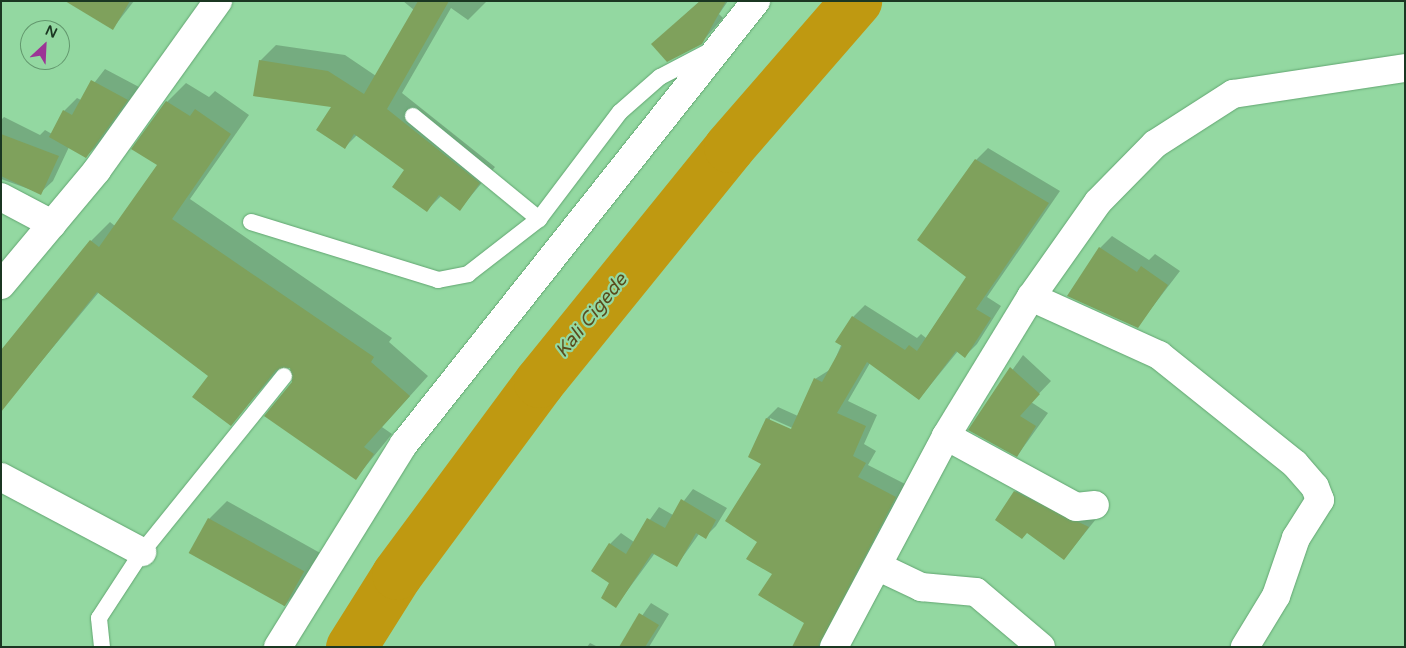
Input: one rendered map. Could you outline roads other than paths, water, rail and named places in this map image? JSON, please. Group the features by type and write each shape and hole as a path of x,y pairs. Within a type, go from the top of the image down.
{"street":[{"path":"1,285 98,170 218,1"},
{"path":"278,647 404,444 756,1"},
{"path":"834,647 879,567 946,436 1030,297 1098,202 1148,150 1233,94 1405,68"},
{"path":"1,197 52,224"},
{"path":"1030,297 1158,355 1295,464 1316,487 1320,500 1296,538 1276,596 1245,647"},
{"path":"946,436 1076,507 1096,505"},
{"path":"1,477 142,552"},
{"path":"879,567 920,587 976,592 1041,647"}],"lane":[{"path":"251,222 438,280 468,274 539,219 620,112 660,77 718,47"},
{"path":"413,116 539,219"},
{"path":"102,647 99,618 142,552 284,376"}],"waterway":[{"name":"Kali Cigede","path":"351,647 397,574 539,382 729,147 856,1"}]}
